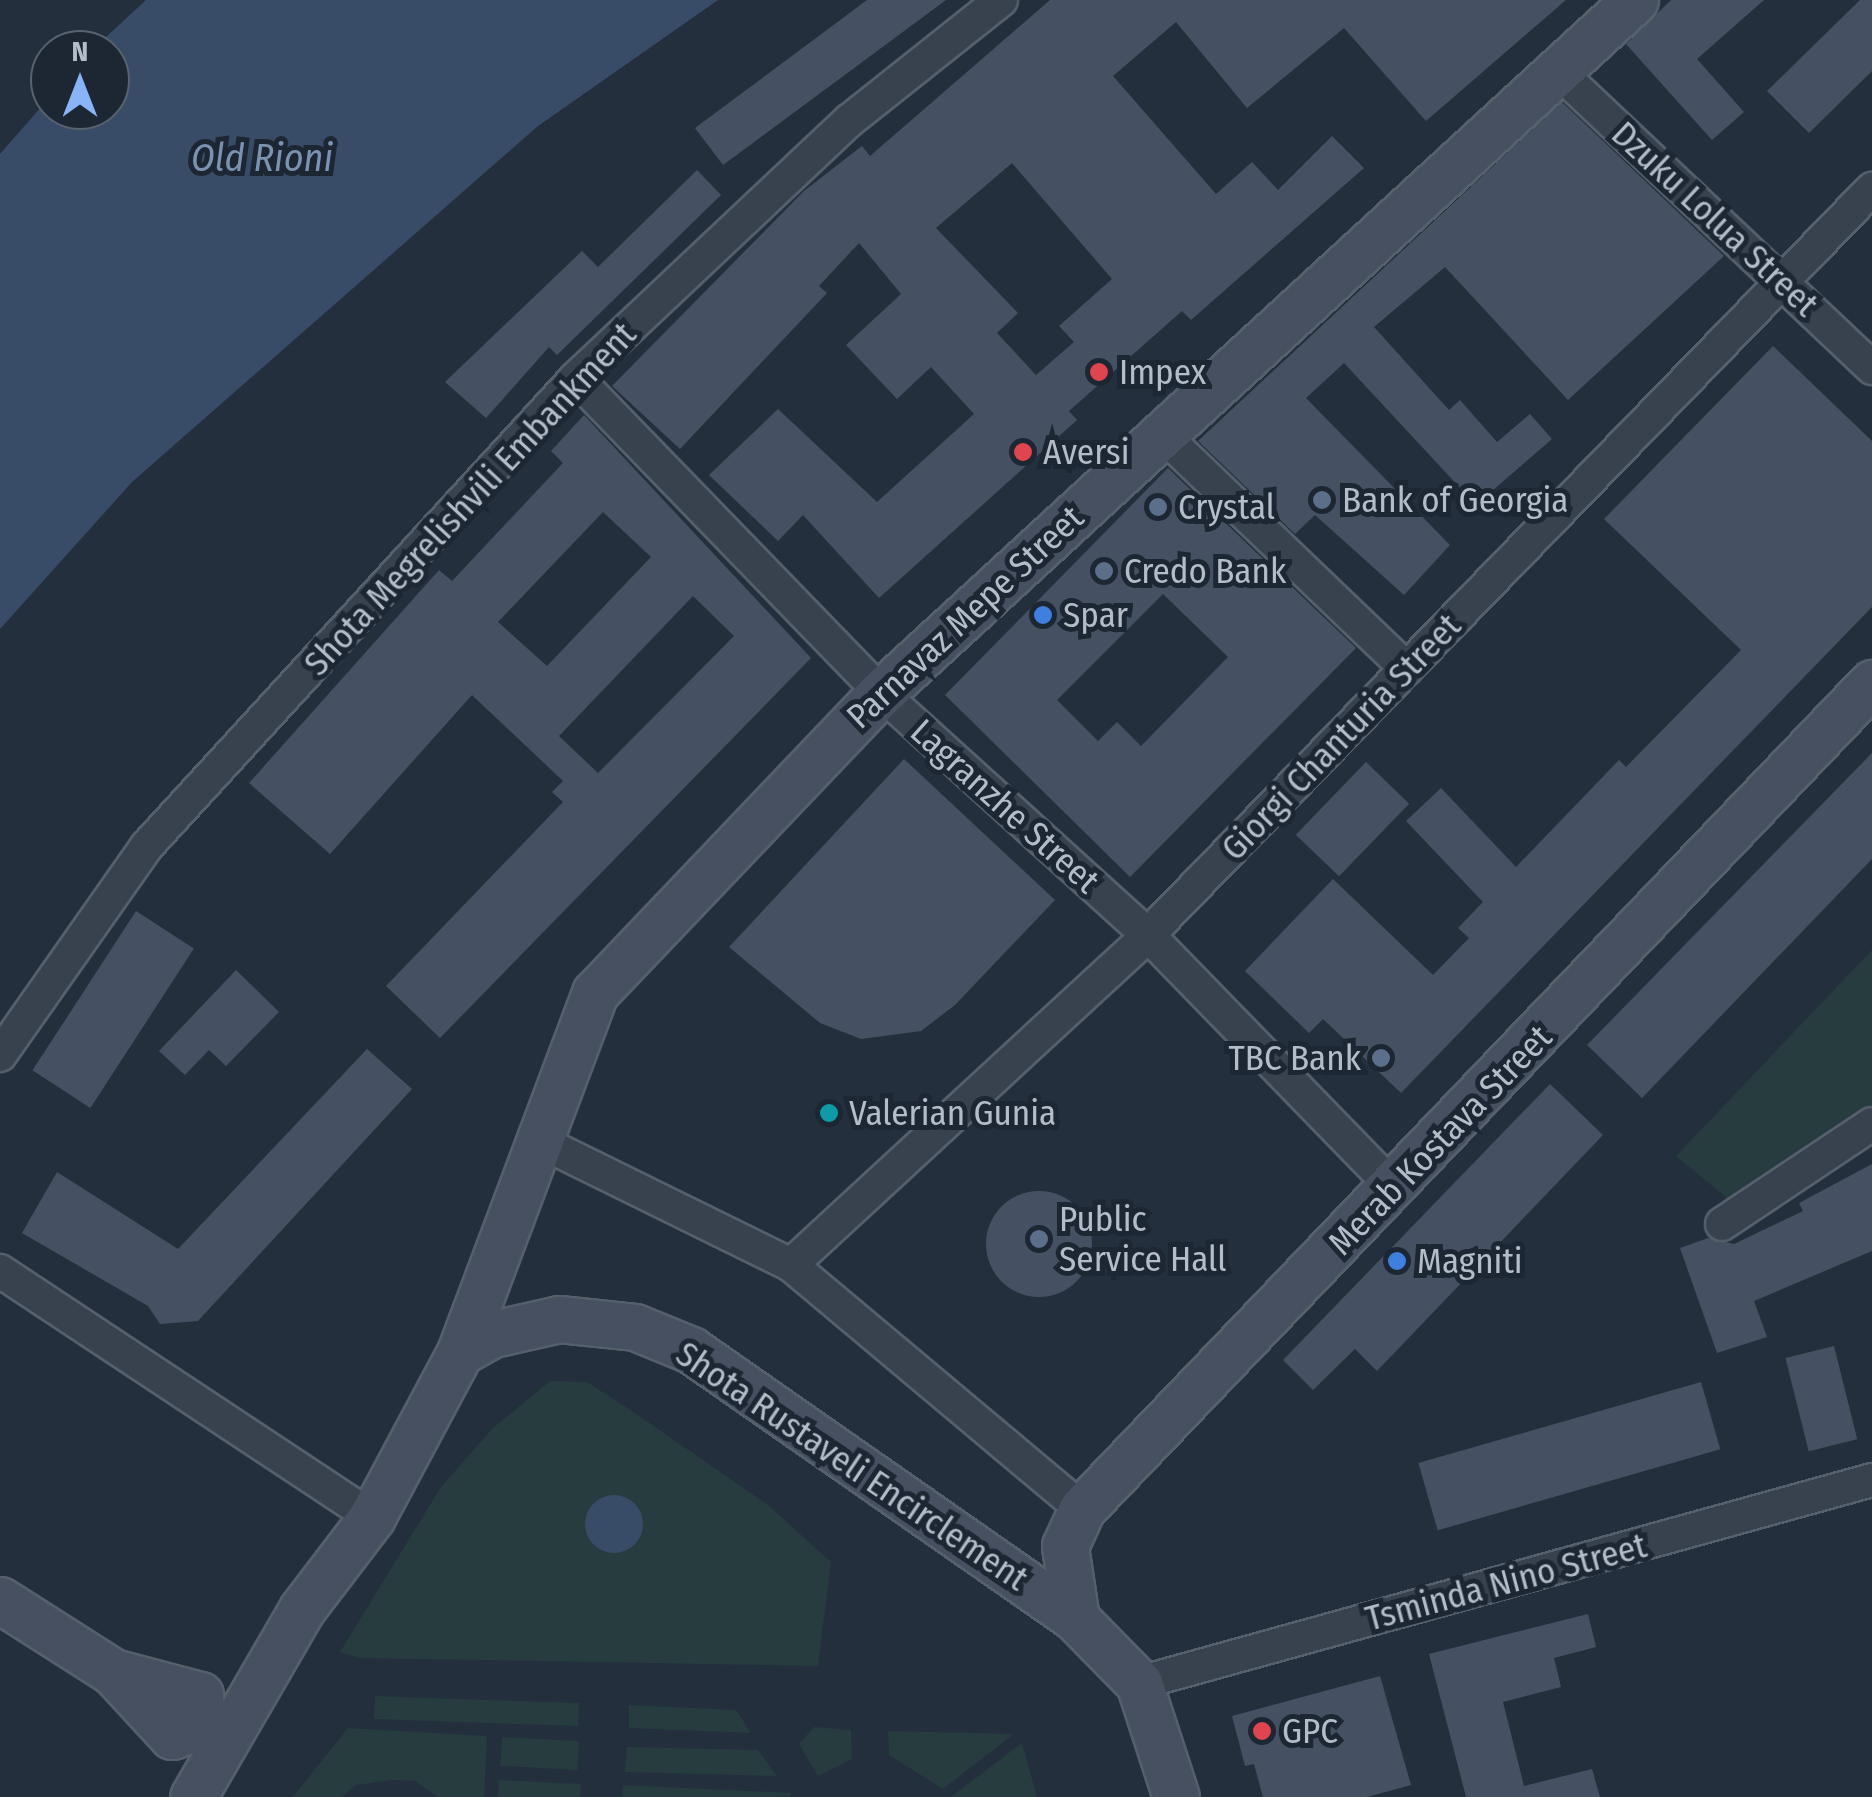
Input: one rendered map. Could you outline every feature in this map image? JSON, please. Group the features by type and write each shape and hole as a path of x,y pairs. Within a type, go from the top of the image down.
{"main road":[{"name":"Parnavaz Mepe Street","path":"460,1352 594,993 881,693 1635,0"},
{"name":"Merab Kostava Street","path":"1076,1619 1065,1546 1082,1509 1395,1189 1872,683"},
{"name":"Shota Rustaveli Encirclement","path":"460,1352 523,1324 559,1319 634,1327 691,1350 1076,1619 1139,1683 1176,1797"},
{"path":"193,1797 290,1637 372,1517 460,1352"},
{"path":"0,1600 170,1705"},
{"path":"170,1705 290,1637"},
{"path":"170,1705 176,1797"}],"street":[{"name":"Shota Megrelishvili Embankment","path":"0,1056 147,846 576,378 850,120 1001,0"},
{"name":"Dzuku Lolua Street","path":"1557,70 1872,368"},
{"name":"Giorgi Chanturia Street","path":"791,1265 1148,936 1872,189"},
{"name":"Lagranzhe Street","path":"576,378 881,693 1148,936 1395,1189"},
{"path":"1162,434 1407,669"},
{"path":"1722,1224 1872,1124"},
{"path":"538,1141 791,1265 1082,1509"},
{"path":"0,1271 372,1517"},
{"name":"Tsminda Nino Street","path":"1139,1683 1872,1480"}],"green space":[{"path":"1872,950 1872,1113 1739,1202 1728,1199 1676,1156"},
{"path":"550,1381 587,1382 768,1505 831,1562 818,1666 360,1658 340,1652 441,1487 492,1429"},
{"path":"375,1696 579,1703 578,1726 374,1719"},
{"path":"629,1705 736,1710 751,1733 629,1728"},
{"path":"814,1727 851,1730 852,1759 818,1776 799,1744"},
{"path":"348,1728 487,1736 484,1797 438,1797 415,1781 392,1780 356,1785 341,1797 293,1797"},
{"path":"888,1731 1014,1734 943,1789 889,1755"},
{"path":"502,1737 579,1741 577,1770 500,1766"},
{"path":"1022,1743 1037,1797 952,1796"},
{"path":"627,1747 758,1750 777,1776 625,1772"},
{"path":"499,1780 581,1784 580,1797 498,1797"},
{"path":"623,1785 791,1793 790,1797 622,1797"}],"water":[{"name":"Old Rioni","path":"146,0 718,0 538,126 132,482 0,629 0,154 30,120 30,130 130,130 130,30 114,30"},
{"path":"614,1495 635,1503 643,1524 635,1545 614,1553 593,1545 585,1524 593,1503"}],"building":[{"path":"867,0 946,0 723,165 695,128"},
{"path":"1050,0 1566,0 1426,121 1344,28 1247,108 1176,22 1113,76 1216,194 1252,162 1278,190 1332,136 1364,168 1191,320 1182,311 1069,411 1077,420 879,598 803,515 778,541 709,475 778,409 877,502 974,414 931,367 897,399 846,345 901,294 859,243 819,286 827,293 680,449 612,386 804,191 862,146 870,156","holes":["1012,163 1112,279 1059,326 1074,342 1036,375 997,333 1018,313 936,228"]},
{"path":"1671,0 1764,0 1697,59 1744,112 1712,140 1626,44"},
{"path":"1860,0 1872,0 1872,71 1809,133 1767,91"},
{"path":"1562,102 1724,256 1568,400 1445,267 1374,327 1449,410 1460,400 1497,442 1530,414 1552,439 1476,505 1344,363 1306,398 1450,545 1404,595 1315,515 1295,534 1198,441"},
{"path":"697,170 721,195 557,355 549,347 486,418 445,382 582,251 598,267"},
{"path":"1773,346 1872,441 1872,607 1401,1093 1323,1019 1309,1033 1245,971 1333,879 1433,975 1469,938 1458,928 1483,902 1406,821 1441,788 1516,867 1619,760 1626,767 1741,650 1604,519"},
{"path":"584,415 811,658 440,1038 386,986 563,802 552,792 563,781 472,695 330,854 249,783 439,570 452,581 563,463 551,451","holes":["603,512 651,557 547,666 498,622","693,596 734,636 598,773 559,736"]},
{"path":"1168,468 1356,648 1130,877 945,695","holes":["1163,594 1228,657 1141,746 1117,722 1098,741 1057,700"]},
{"path":"1872,753 1872,859 1642,1098 1587,1045"},
{"path":"904,759 1055,900 955,1005 921,1031 861,1039 820,1023 729,947"},
{"path":"1366,762 1409,804 1339,876 1296,835"},
{"path":"136,911 194,949 90,1108 33,1070"},
{"path":"236,970 279,1012 226,1066 209,1050 185,1075 159,1051"},
{"path":"367,1049 412,1089 198,1321 160,1324 148,1306 22,1233 57,1172 178,1249"},
{"path":"1550,1084 1603,1135 1377,1371 1355,1349 1313,1390 1283,1360"},
{"path":"1872,1164 1872,1251 1754,1301 1767,1337 1717,1353 1680,1248 1708,1238 1734,1244 1803,1211 1799,1203"},
{"name":"Public Service Hall","path":"1039,1191 1059,1195 1077,1206 1088,1224 1092,1244 1088,1264 1077,1282 1059,1293 1039,1297 1019,1293 1001,1282 990,1264 986,1244 990,1224 1001,1206 1019,1195"},
{"path":"1834,1346 1857,1439 1809,1451 1785,1358"},
{"path":"1701,1382 1720,1449 1438,1530 1418,1463"},
{"path":"1588,1614 1596,1647 1554,1658 1561,1687 1503,1702 1524,1786 1592,1769 1600,1797 1466,1797 1429,1654"},
{"path":"1380,1676 1411,1785 1367,1797 1263,1797 1254,1764 1245,1766 1232,1716"}],"place":[{"name":"Impex","path":"1099,372"},
{"name":"Aversi","path":"1023,452"},
{"name":"Bank of Georgia","path":"1322,500"},
{"name":"Crystal","path":"1158,507"},
{"name":"Credo Bank","path":"1104,571"},
{"name":"Spar","path":"1043,615"},
{"name":"TBC Bank","path":"1381,1058"},
{"name":"Valerian Gunia","path":"829,1113"},
{"name":"Public Service Hall","path":"1039,1239"},
{"name":"Magniti","path":"1397,1261"},
{"name":"GPC","path":"1262,1731"}]}
